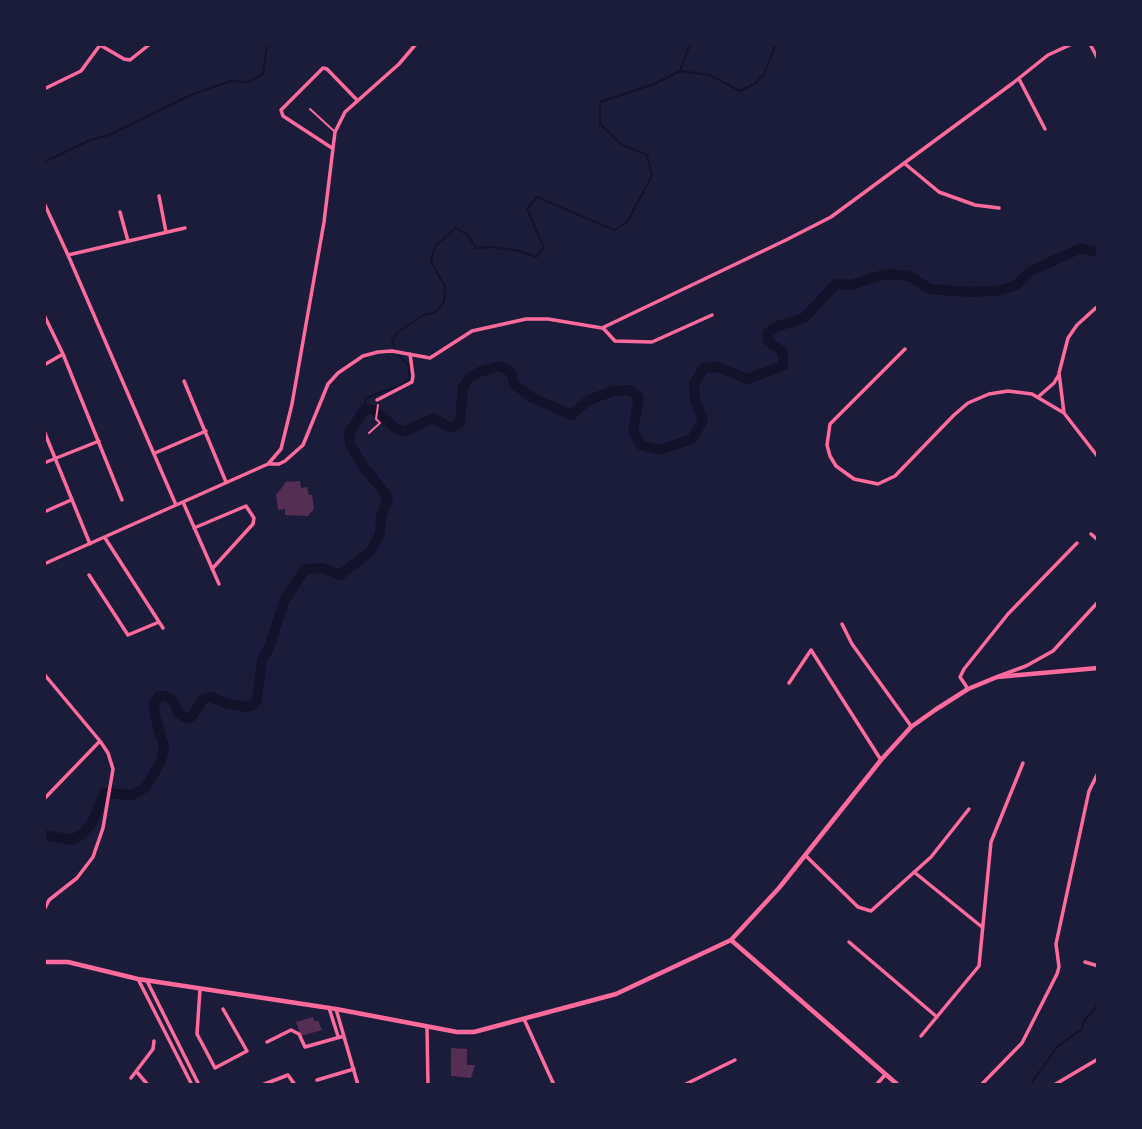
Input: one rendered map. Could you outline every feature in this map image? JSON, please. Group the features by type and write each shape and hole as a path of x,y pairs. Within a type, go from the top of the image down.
{"main road":[{"path":"44,962 68,962 138,979 332,1009 427,1028 474,1032 616,994 731,940 752,919 911,727 968,689 997,677 1098,668"},
{"path":"731,940 898,1085"}],"street":[{"path":"44,89 81,71 99,44 124,60 130,60 150,44"},
{"path":"268,464 281,449 292,404 324,222 334,132 345,113 357,100 399,64 416,44"},
{"path":"44,564 268,464 279,464 295,454 303,445 328,384 338,373 363,356 392,351 430,358 472,331 526,319 548,319 602,328 831,217 1048,55 1072,44"},
{"path":"1090,44 1098,58"},
{"path":"332,148 283,117 281,110 323,68 357,100"},
{"path":"1019,79 1045,129"},
{"path":"904,163 939,192 963,201 999,208"},
{"path":"159,196 166,232"},
{"path":"45,206 176,505"},
{"path":"120,212 128,241"},
{"path":"68,255 185,228"},
{"path":"1038,397 1054,383 1068,338 1077,325 1098,306"},
{"path":"44,315 63,354 122,500"},
{"path":"602,328 615,341 652,342 712,315"},
{"path":"905,349 830,424 827,445 830,456 836,466 853,479 878,484 895,476 968,403 1008,391 1038,397 1064,413 1098,457"},
{"path":"44,365 63,354"},
{"path":"378,402 412,382 411,354"},
{"path":"1059,373 1064,413"},
{"path":"184,381 226,483"},
{"path":"44,431 89,544"},
{"path":"155,453 206,431"},
{"path":"44,463 99,441"},
{"path":"44,512 71,500"},
{"path":"183,502 219,583"},
{"path":"194,528 246,506 254,518 253,524 212,569"},
{"path":"1091,534 1098,540"},
{"path":"105,538 163,628"},
{"path":"968,689 960,677 964,669 1008,614 1077,543"},
{"path":"89,575 128,635 159,622"},
{"path":"997,677 1026,666 1053,651 1098,602"},
{"path":"842,624 852,644 911,727"},
{"path":"789,683 811,650 881,760"},
{"path":"44,674 100,741 110,760 111,782 103,828 93,857 86,869 49,900 44,910"},
{"path":"44,799 100,741"},
{"path":"921,1036 979,966 991,842 1023,763"},
{"path":"981,1085 1022,1043 1059,967 1056,944 1089,791 1098,774"},
{"path":"805,855 858,907 871,911 943,844 969,809"},
{"path":"914,872 982,928"},
{"path":"849,942 937,1017"},
{"path":"1085,962 1098,966"},
{"path":"138,979 192,1085"},
{"path":"146,980 199,1085"},
{"path":"200,989 197,1034 215,1068 247,1051 223,1009"},
{"path":"332,1009 359,1085"},
{"path":"156,1015 162,1012"},
{"path":"524,1019 554,1085"},
{"path":"427,1028 428,1085"},
{"path":"267,1042 291,1030 299,1034 305,1047 341,1036"},
{"path":"131,1078 153,1049 155,1041"},
{"path":"177,1055 182,1052"},
{"path":"1054,1085 1098,1059"},
{"path":"684,1085 735,1060"},
{"path":"317,1080 354,1069"},
{"path":"136,1071 148,1085"},
{"path":"262,1085 288,1075 295,1085"},
{"path":"876,1085 885,1075"}],"lane":[{"path":"310,109 334,132"}],"path":[{"path":"369,433 380,423 376,419 378,402"}],"building":[{"path":"300,481 301,488 307,487 309,495 312,495 314,509 308,516 285,515 285,509 278,510 276,495 286,482"},
{"path":"313,1017 315,1022 318,1020 322,1030 301,1036 296,1022"},
{"path":"451,1048 467,1049 467,1065 475,1065 471,1078 451,1076"}],"waterway":[{"path":"44,162 90,140 109,135 193,94 231,81 248,82 263,74 267,44"},
{"path":"680,71 690,44"},
{"path":"395,349 392,340 398,332 425,314 434,313 444,302 445,286 431,262 435,246 456,228 468,235 476,248 493,247 520,251 536,257 544,248 527,209 537,197 614,230 627,222 652,176 647,155 622,145 600,124 600,102 654,84 680,71 710,75 740,91 756,83 764,74 776,44"},
{"path":"44,835 72,840 92,823 104,793 132,795 146,787 161,761 164,747 155,716 154,703 159,696 173,700 178,713 186,718 191,717 203,699 210,697 225,703 252,706 257,700 262,660 269,648 284,601 305,569 323,568 340,575 371,551 380,533 381,517 388,497 363,466 350,444 349,433 365,409 375,410 403,432 434,418 453,427 460,422 463,387 469,378 500,366 511,372 514,384 531,397 571,415 589,400 613,391 630,390 639,397 633,432 641,445 659,450 692,439 703,420 695,400 694,384 704,368 718,367 747,379 783,366 783,352 769,342 767,333 778,326 804,318 836,284 851,285 886,274 910,276 929,289 995,291 1015,286 1031,271 1081,248 1098,252"},
{"path":"365,409 366,398 401,385 409,379 409,366 398,354"},
{"path":"1030,1085 1057,1047 1082,1029 1083,1022 1095,1009 1098,1001"}]}
